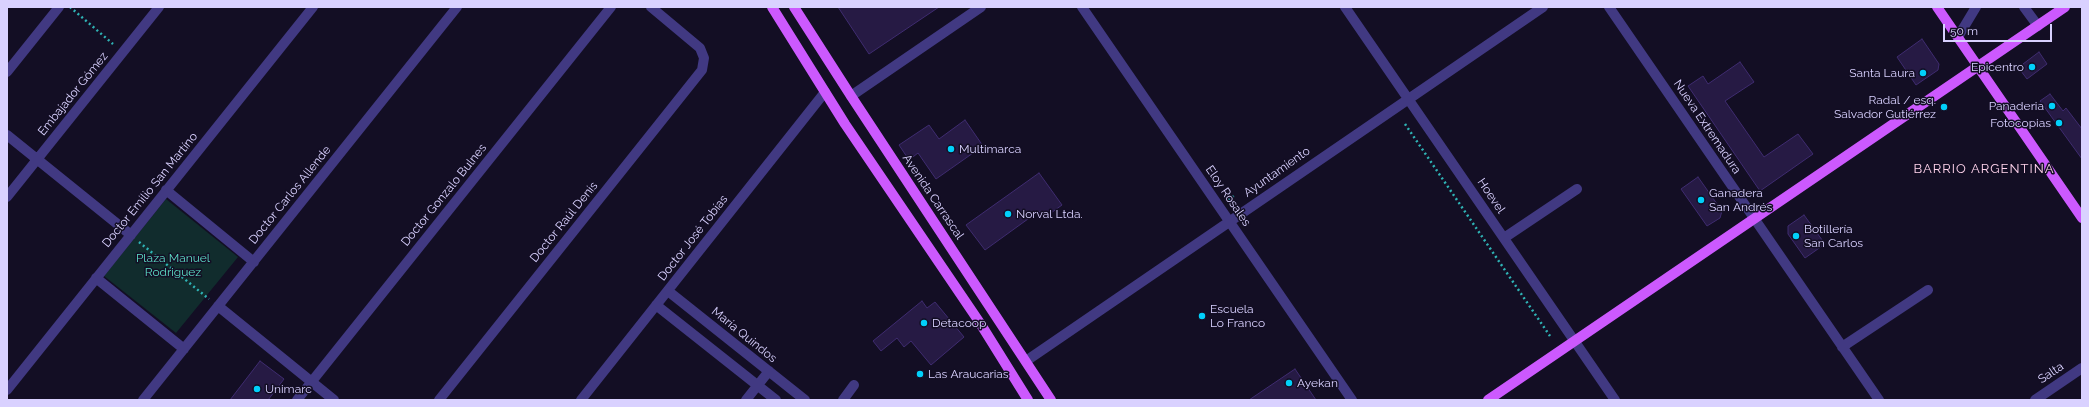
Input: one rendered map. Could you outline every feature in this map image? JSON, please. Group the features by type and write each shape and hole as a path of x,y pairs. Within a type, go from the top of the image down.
{"main road":[{"path":"772,7 825,92 980,323 1028,400"},
{"name":"Avenida Carrascal","path":"794,7 1051,400"},
{"path":"1937,7 2082,218"},
{"path":"1488,400 2065,7"}],"street":[{"path":"7,72 59,7"},
{"name":"Embajador Gómez","path":"7,197 159,7"},
{"name":"Doctor Emilio San Martíno","path":"7,390 313,7"},
{"name":"Doctor Carlos Allende","path":"143,400 457,7"},
{"name":"Doctor Gonzalo Bulnes","path":"297,400 611,7"},
{"name":"Doctor Raúl Denis","path":"439,400 702,70 704,58 703,52 696,44 651,7"},
{"path":"851,96 981,7"},
{"name":"Eloy Rosales","path":"1082,7 1352,400"},
{"name":"Hoevel","path":"1345,7 1615,400"},
{"name":"Ayuntamiento","path":"1026,361 1543,7"},
{"name":"Nueva Extremadura","path":"1609,7 1879,400"},
{"path":"1958,37 1976,7"},
{"path":"2024,7 2038,26"},
{"name":"Doctor José Tobías","path":"581,400 825,92"},
{"path":"7,135 131,235"},
{"path":"1504,238 1577,189"},
{"path":"166,190 254,262"},
{"path":"96,278 184,349"},
{"name":"María Quindos","path":"668,290 805,400"},
{"path":"1842,346 1928,290"},
{"path":"656,305 776,400"},
{"path":"218,306 334,400"},
{"name":"Salta","path":"2034,400 2082,368"},
{"path":"746,400 769,371"},
{"path":"843,400 854,385"}],"path":[{"path":"69,7 113,44"},
{"path":"1405,124 1550,336"},
{"path":"131,235 218,306"}],"green space":[{"name":"Plaza Manuel Rodriguez","path":"166,199 238,257 176,333 104,276"}],"building":[{"path":"838,7 939,7 869,54"},
{"path":"1922,39 1939,64 1938,70 1916,85 1897,57"},
{"name":"Epicentro","path":"2039,52 2047,64 2027,79 2021,71 2023,64"},
{"path":"1740,62 1754,82 1725,101 1764,157 1798,134 1813,154 1760,191 1688,86 1703,76 1708,84"},
{"path":"2050,94 2063,111 2066,108 2082,129 2082,159 2040,101"},
{"name":"Multimarca","path":"965,120 983,146 936,179 918,153 909,160 899,145 929,125 939,139"},
{"name":"Norval Ltda.","path":"1039,173 1062,205 1044,218 1039,211 985,250 966,225"},
{"name":"Ganadera San Andrés","path":"1698,177 1722,211 1720,218 1707,226 1681,189"},
{"path":"1804,215 1825,244 1805,258 1788,234 1788,226"},
{"name":"Detacoop","path":"922,301 927,308 935,302 964,337 931,365 911,341 904,347 897,338 881,351 873,341"},
{"name":"Unimarc","path":"260,361 284,379 268,400 230,400"},
{"name":"Ayekan","path":"1295,369 1316,400 1249,400"}],"place":[{"name":"Epicentro","path":"2032,67"},
{"name":"Santa Laura","path":"1923,73"},
{"name":"Panaderia","path":"2052,106"},
{"name":"Radal / esq. Salvador Gutiérrez","path":"1944,107"},
{"name":"Fotocopias","path":"2059,123"},
{"name":"Multimarca","path":"951,149"},
{"name":"Ganadera San Andrés","path":"1701,200"},
{"name":"Norval Ltda.","path":"1008,214"},
{"name":"Botillería San Carlos","path":"1796,236"},
{"name":"Escuela Lo Franco","path":"1202,316"},
{"name":"Detacoop","path":"924,323"},
{"name":"Las Araucarias","path":"920,374"},
{"name":"Ayekan","path":"1289,383"},
{"name":"Unimarc","path":"257,389"}],"district":[{"name":"BARRIO ARGENTINA","path":"1984,169"}]}
